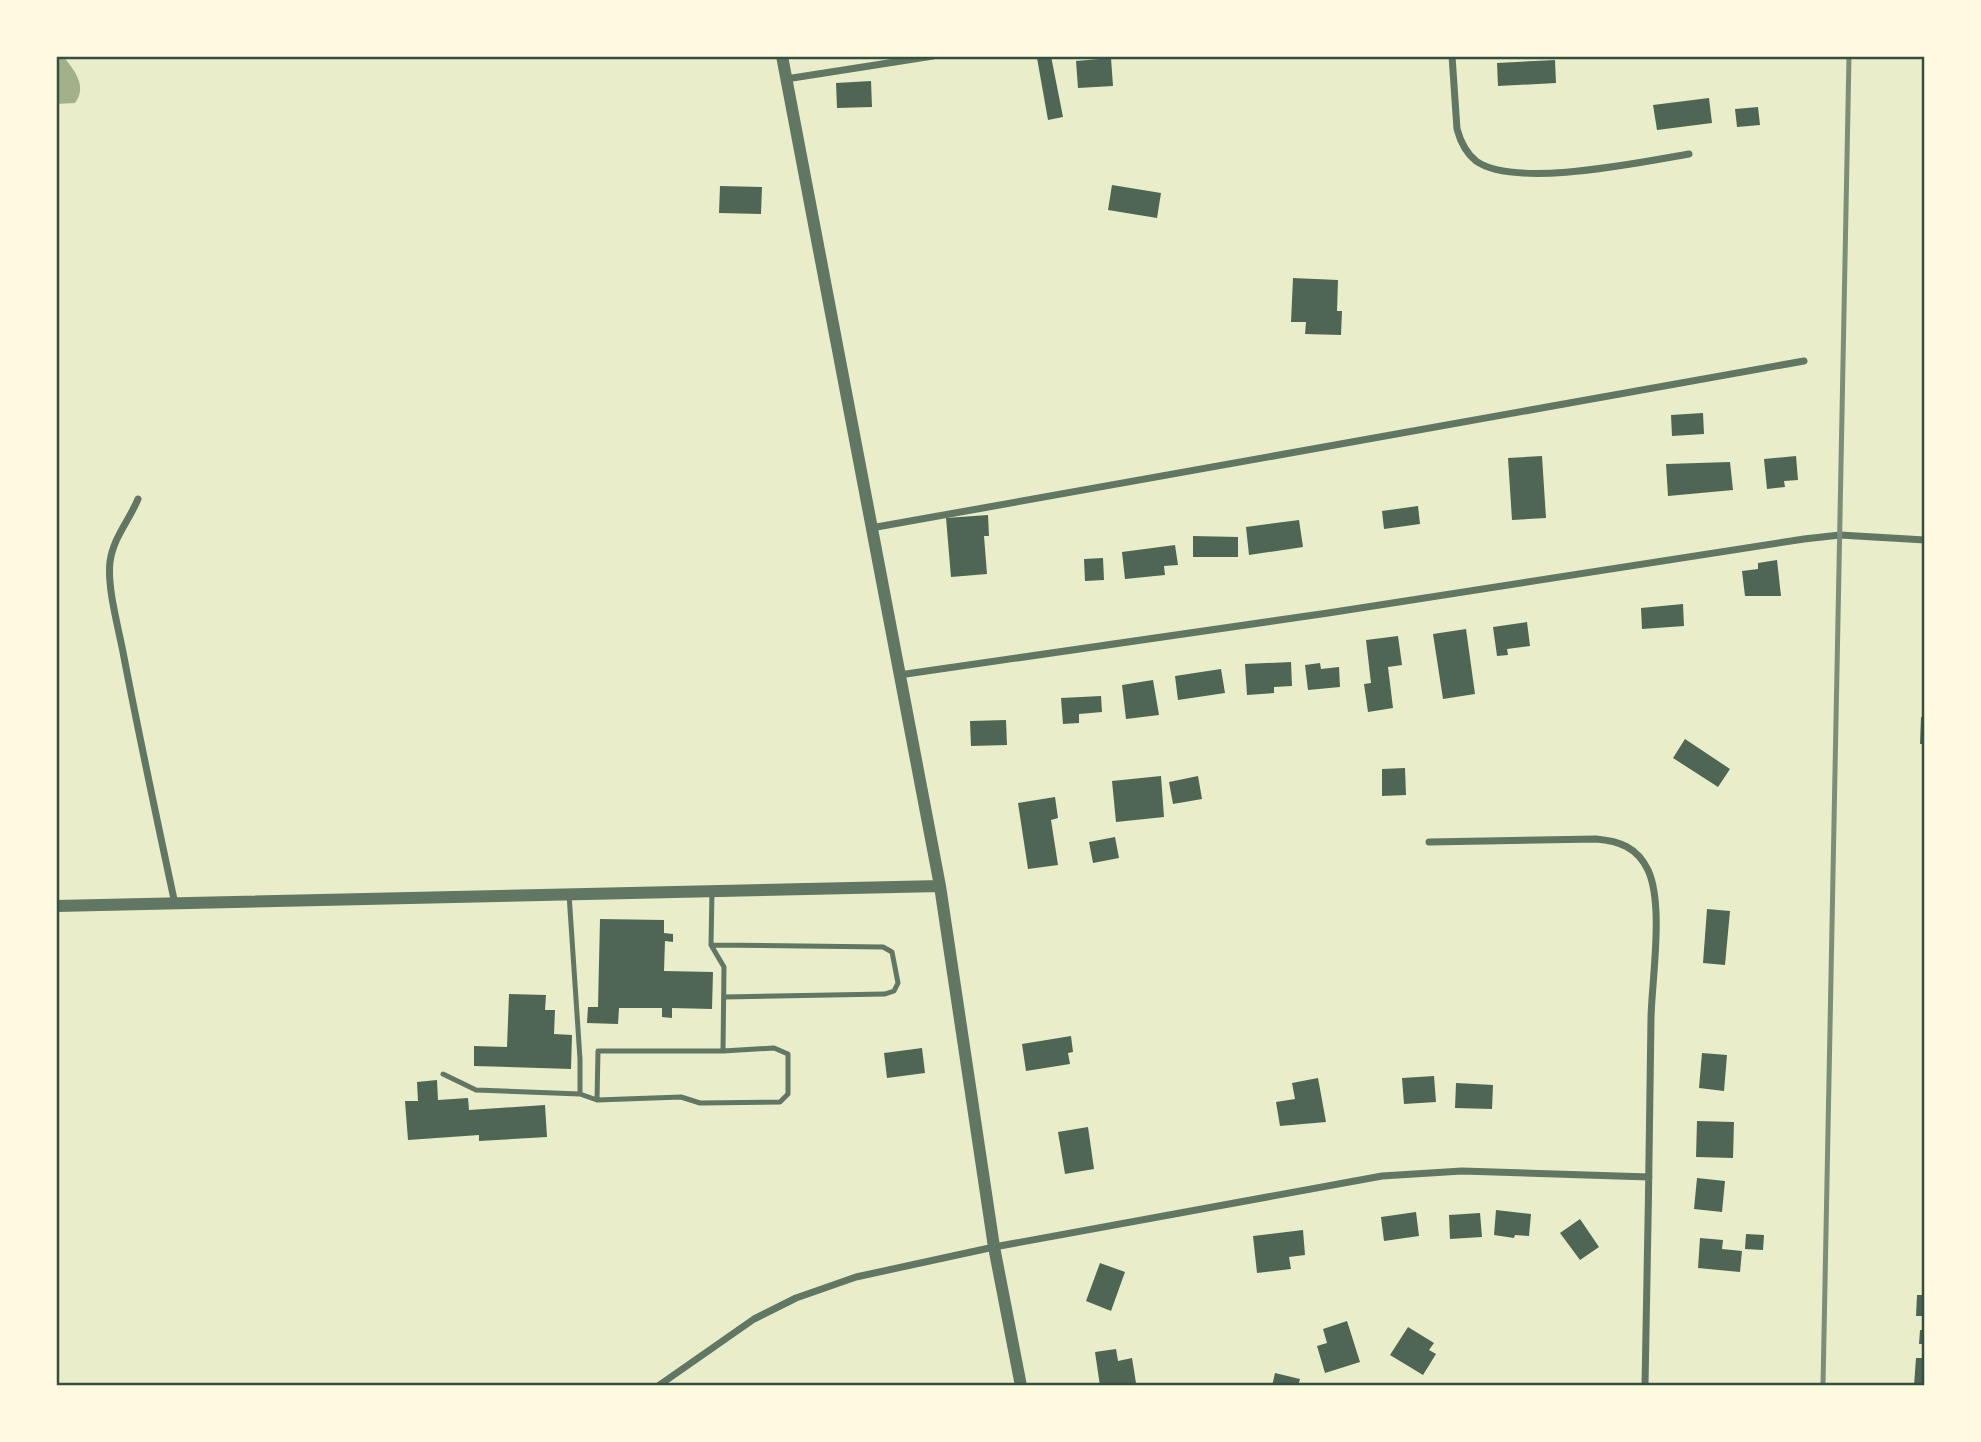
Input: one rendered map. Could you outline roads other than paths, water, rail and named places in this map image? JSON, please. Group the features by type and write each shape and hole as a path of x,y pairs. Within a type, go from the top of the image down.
{"street":[{"path":"782,56 940,886 994,1247 1021,1386"},
{"path":"786,79 933,56"},
{"path":"1452,56 1460,138 1476,161 1493,169 1523,173 1574,172 1689,154"},
{"path":"871,528 1804,361"},
{"path":"138,499 113,547 110,564 112,593 175,904"},
{"path":"900,676 1804,539 1840,535 1925,540"},
{"path":"1429,842 1596,839 1615,841 1628,846 1639,856 1647,869 1656,909 1651,1014 1645,1386"},
{"path":"56,906 940,886"},
{"path":"658,1386 754,1319 796,1298 856,1277 994,1247 1382,1176 1462,1171 1649,1177"}],"lane":[{"path":"712,891 711,945 724,967 723,1051"},
{"path":"569,894 579,1030 580,1094"},
{"path":"711,945 883,947 892,953 898,983 894,991 885,994 724,997"},
{"path":"443,1074 476,1090 580,1094 597,1100 681,1097 700,1103 780,1102 788,1094 788,1054 774,1048 723,1051 598,1051 597,1100"}],"railway":[{"path":"1823,1386 1849,56"}]}
